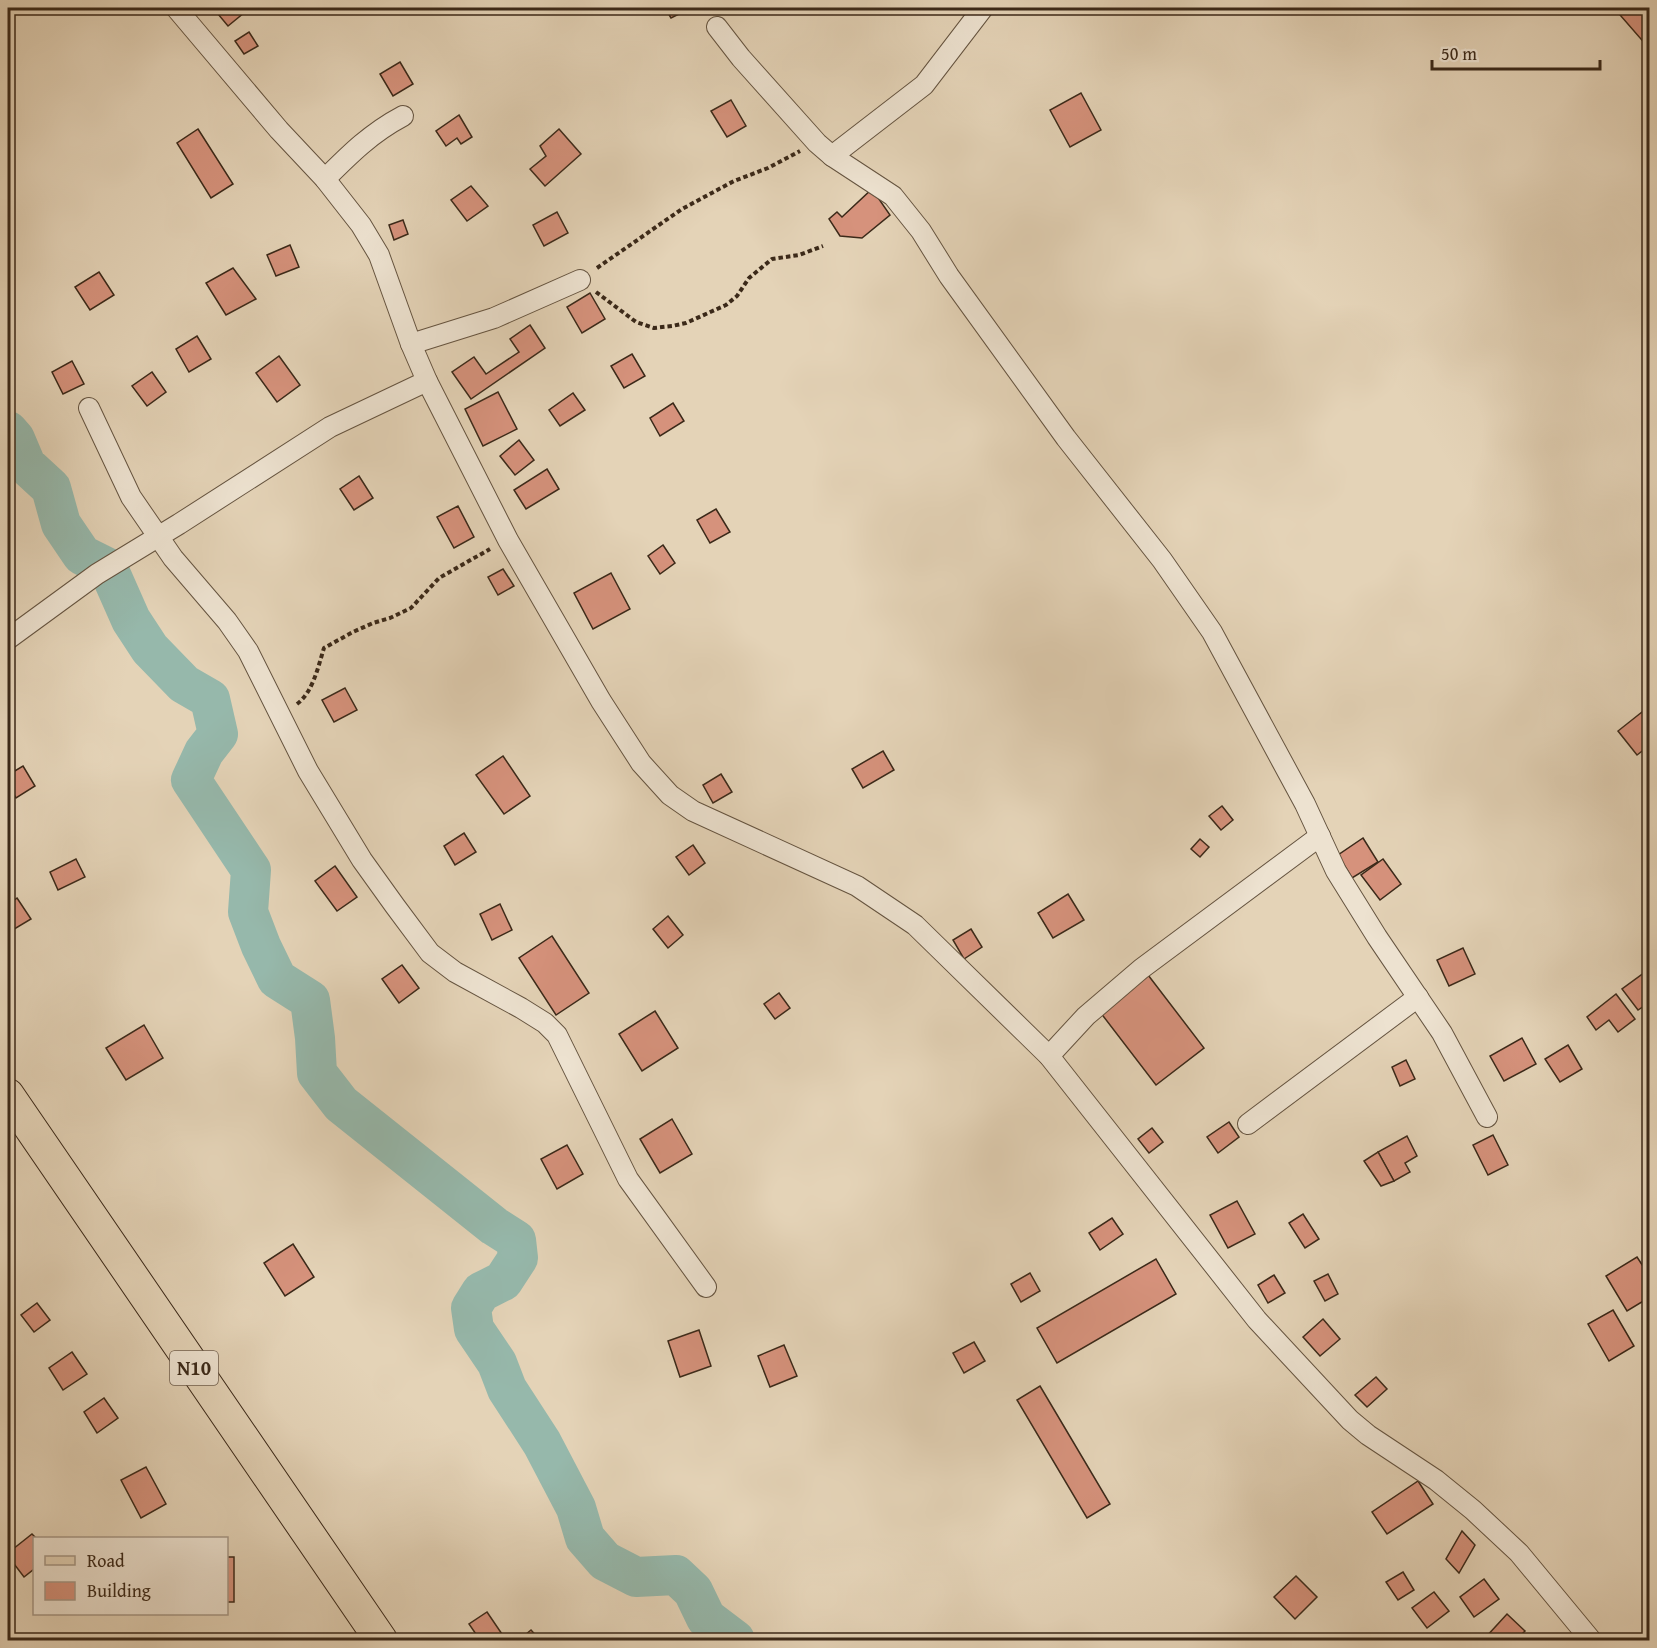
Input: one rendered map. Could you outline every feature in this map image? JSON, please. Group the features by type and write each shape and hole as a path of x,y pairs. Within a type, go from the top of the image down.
{"main road":[{"name":"N10","path":"8,1095 381,1641"}],"street":[{"path":"176,8 279,130 325,179 361,225 379,255 427,381 508,540 600,701 641,762 670,795 693,811 857,886 915,925 1049,1056 1257,1320 1350,1420 1368,1435 1436,1480 1473,1510 1519,1553 1591,1641"},
{"path":"832,156 924,85 983,8"},
{"path":"717,27 741,58 817,143 832,156 893,196 921,231 949,276 1060,429 1162,560 1212,632 1305,804 1336,871 1377,937 1442,1033 1487,1117"},
{"path":"325,179 355,148 379,129 403,116"},
{"path":"411,344 494,318 580,280"},
{"path":"8,639 75,588 330,427 427,381"},
{"path":"89,408 131,498 157,536 227,621 248,651 308,771 362,860 430,952 455,972 545,1023 557,1035 628,1179 706,1287"},
{"path":"1049,1056 1086,1016 1141,969 1320,836"},
{"path":"1248,1124 1418,997"}],"path":[{"path":"817,143 768,168 734,180 682,209 580,280 636,322 654,328 672,327 686,324 726,304 736,296 749,278 772,259 799,255 824,246"},
{"path":"280,718 304,699 317,671 324,648 353,632 411,608 440,578 508,540"}],"building":[{"path":"190,8 203,8 196,14"},
{"path":"213,8 250,8 228,26"},
{"path":"665,8 691,8 671,18"},
{"path":"1614,8 1650,8 1650,45 1647,46"},
{"path":"249,32 258,46 244,54 235,41"},
{"path":"400,62 413,84 393,96 380,74"},
{"path":"1081,93 1101,130 1070,147 1050,110"},
{"path":"731,100 746,126 727,137 711,111"},
{"path":"459,115 472,137 461,144 457,138 446,146 436,131"},
{"path":"198,129 233,184 211,198 177,143"},
{"path":"559,129 581,154 545,186 530,169 546,156 540,146"},
{"path":"471,186 488,206 467,221 451,200"},
{"path":"872,189 890,215 862,238 840,236 829,219 837,212 842,217"},
{"path":"557,212 568,233 544,246 533,225"},
{"path":"403,220 408,234 394,240 389,225"},
{"path":"290,245 299,267 276,276 267,255"},
{"path":"233,268 256,299 226,315 206,283"},
{"path":"99,272 114,295 90,310 75,287"},
{"path":"590,293 605,319 582,333 567,307"},
{"path":"530,325 545,348 471,399 452,372 474,357 486,374 519,352 510,339"},
{"path":"197,336 211,359 189,372 176,349"},
{"path":"632,354 645,376 624,388 611,366"},
{"path":"279,356 300,385 277,402 256,373"},
{"path":"72,361 84,384 63,394 52,372"},
{"path":"152,372 166,392 147,406 132,386"},
{"path":"498,392 517,429 483,446 465,409"},
{"path":"573,393 585,410 560,426 549,410"},
{"path":"673,403 684,421 660,436 650,418"},
{"path":"519,440 534,460 515,475 500,456"},
{"path":"547,469 559,489 526,509 514,490"},
{"path":"359,476 373,498 354,510 340,489"},
{"path":"458,506 474,537 454,548 437,517"},
{"path":"716,509 730,532 710,543 697,520"},
{"path":"663,545 675,563 660,574 648,556"},
{"path":"503,569 514,586 498,595 488,577"},
{"path":"611,573 630,609 593,629 574,593"},
{"path":"345,688 357,710 334,722 322,700"},
{"path":"1642,712 1650,722 1650,745 1637,755 1618,731"},
{"path":"883,751 894,770 863,788 852,769"},
{"path":"503,756 530,796 504,814 476,775"},
{"path":"23,766 35,786 16,798 8,783 8,775"},
{"path":"721,774 732,792 713,803 703,785"},
{"path":"1222,806 1233,820 1221,830 1209,816"},
{"path":"8,807 14,820 8,824"},
{"path":"464,833 476,852 455,865 444,846"},
{"path":"1363,838 1378,862 1352,878 1338,855"},
{"path":"1200,839 1209,847 1200,857 1191,849"},
{"path":"693,845 705,863 689,875 676,857"},
{"path":"76,859 85,877 58,890 50,872"},
{"path":"1383,859 1401,884 1380,900 1361,875"},
{"path":"335,866 357,897 337,911 315,881"},
{"path":"1068,894 1084,920 1053,938 1038,913"},
{"path":"17,898 31,919 11,931 8,926 8,905"},
{"path":"500,904 512,930 492,940 480,914"},
{"path":"668,916 683,935 668,948 653,929"},
{"path":"971,929 982,947 964,959 953,940"},
{"path":"552,936 589,993 556,1015 519,958"},
{"path":"1463,948 1475,974 1449,986 1437,960"},
{"path":"402,965 419,988 399,1003 382,979"},
{"path":"1648,970 1650,1002 1638,1010 1622,989"},
{"path":"1145,971 1204,1048 1156,1085 1097,1008"},
{"path":"779,993 790,1008 775,1019 764,1004"},
{"path":"1616,994 1635,1019 1618,1032 1609,1020 1596,1030 1587,1017"},
{"path":"655,1011 678,1048 642,1071 619,1034"},
{"path":"144,1025 163,1058 126,1080 106,1048"},
{"path":"1522,1038 1536,1064 1504,1081 1490,1056"},
{"path":"1568,1045 1582,1069 1560,1082 1545,1059"},
{"path":"1406,1060 1415,1079 1400,1086 1392,1067"},
{"path":"672,1119 692,1154 660,1173 640,1139"},
{"path":"1229,1122 1239,1137 1218,1153 1207,1137"},
{"path":"1152,1128 1163,1142 1149,1153 1138,1139"},
{"path":"1493,1135 1508,1165 1488,1175 1473,1145"},
{"path":"1407,1136 1417,1156 1405,1163 1410,1172 1394,1181 1378,1152"},
{"path":"567,1145 583,1174 557,1189 541,1159"},
{"path":"1378,1152 1394,1181 1381,1186 1364,1161"},
{"path":"1237,1201 1255,1234 1228,1248 1210,1215"},
{"path":"1303,1214 1319,1239 1305,1248 1289,1223"},
{"path":"1112,1218 1123,1234 1100,1250 1089,1233"},
{"path":"293,1244 314,1277 285,1296 264,1263"},
{"path":"8,1254 14,1264 8,1268"},
{"path":"1637,1257 1650,1277 1650,1297 1627,1311 1606,1276"},
{"path":"1156,1259 1176,1294 1057,1363 1037,1328"},
{"path":"1030,1273 1040,1291 1021,1302 1011,1284"},
{"path":"1328,1274 1338,1294 1325,1301 1314,1281"},
{"path":"1274,1275 1285,1293 1268,1303 1258,1285"},
{"path":"37,1303 50,1320 34,1332 21,1315"},
{"path":"1613,1310 1634,1346 1609,1361 1588,1324"},
{"path":"1323,1319 1340,1339 1320,1356 1303,1337"},
{"path":"699,1330 711,1366 680,1377 668,1341"},
{"path":"974,1342 985,1361 964,1373 953,1353"},
{"path":"784,1345 797,1376 770,1387 758,1356"},
{"path":"72,1352 87,1374 63,1390 49,1368"},
{"path":"1376,1377 1387,1389 1367,1407 1355,1395"},
{"path":"1040,1386 1110,1504 1087,1518 1017,1400"},
{"path":"104,1398 118,1418 97,1433 84,1412"},
{"path":"146,1467 166,1504 141,1518 121,1480"},
{"path":"1418,1481 1433,1504 1387,1534 1372,1512"},
{"path":"1462,1531 1475,1545 1459,1573 1446,1559"},
{"path":"32,1534 35,1537 33,1537 33,1570 24,1577 8,1553"},
{"path":"228,1557 234,1557 234,1602 228,1602"},
{"path":"1403,1572 1414,1590 1398,1600 1386,1582"},
{"path":"1296,1576 1317,1597 1295,1619 1274,1597"},
{"path":"1484,1579 1499,1599 1474,1617 1460,1597"},
{"path":"1434,1592 1449,1611 1427,1628 1412,1608"},
{"path":"487,1612 504,1637 498,1640 480,1640 469,1624"},
{"path":"1507,1614 1525,1631 1516,1640 1490,1640 1486,1637"},
{"path":"531,1630 540,1640 519,1640"}],"waterway":[{"path":"8,431 15,439 26,465 51,488 61,524 82,555 108,568 131,620 150,649 184,684 210,699 218,734 204,752 191,780 251,870 248,912 277,979 310,1000 317,1073 341,1104 494,1226 516,1240 518,1258 503,1281 481,1292 471,1308 474,1329 497,1363 507,1389 542,1443 576,1508 585,1538 605,1561 636,1577 676,1575 693,1591 706,1618 735,1640"}]}
